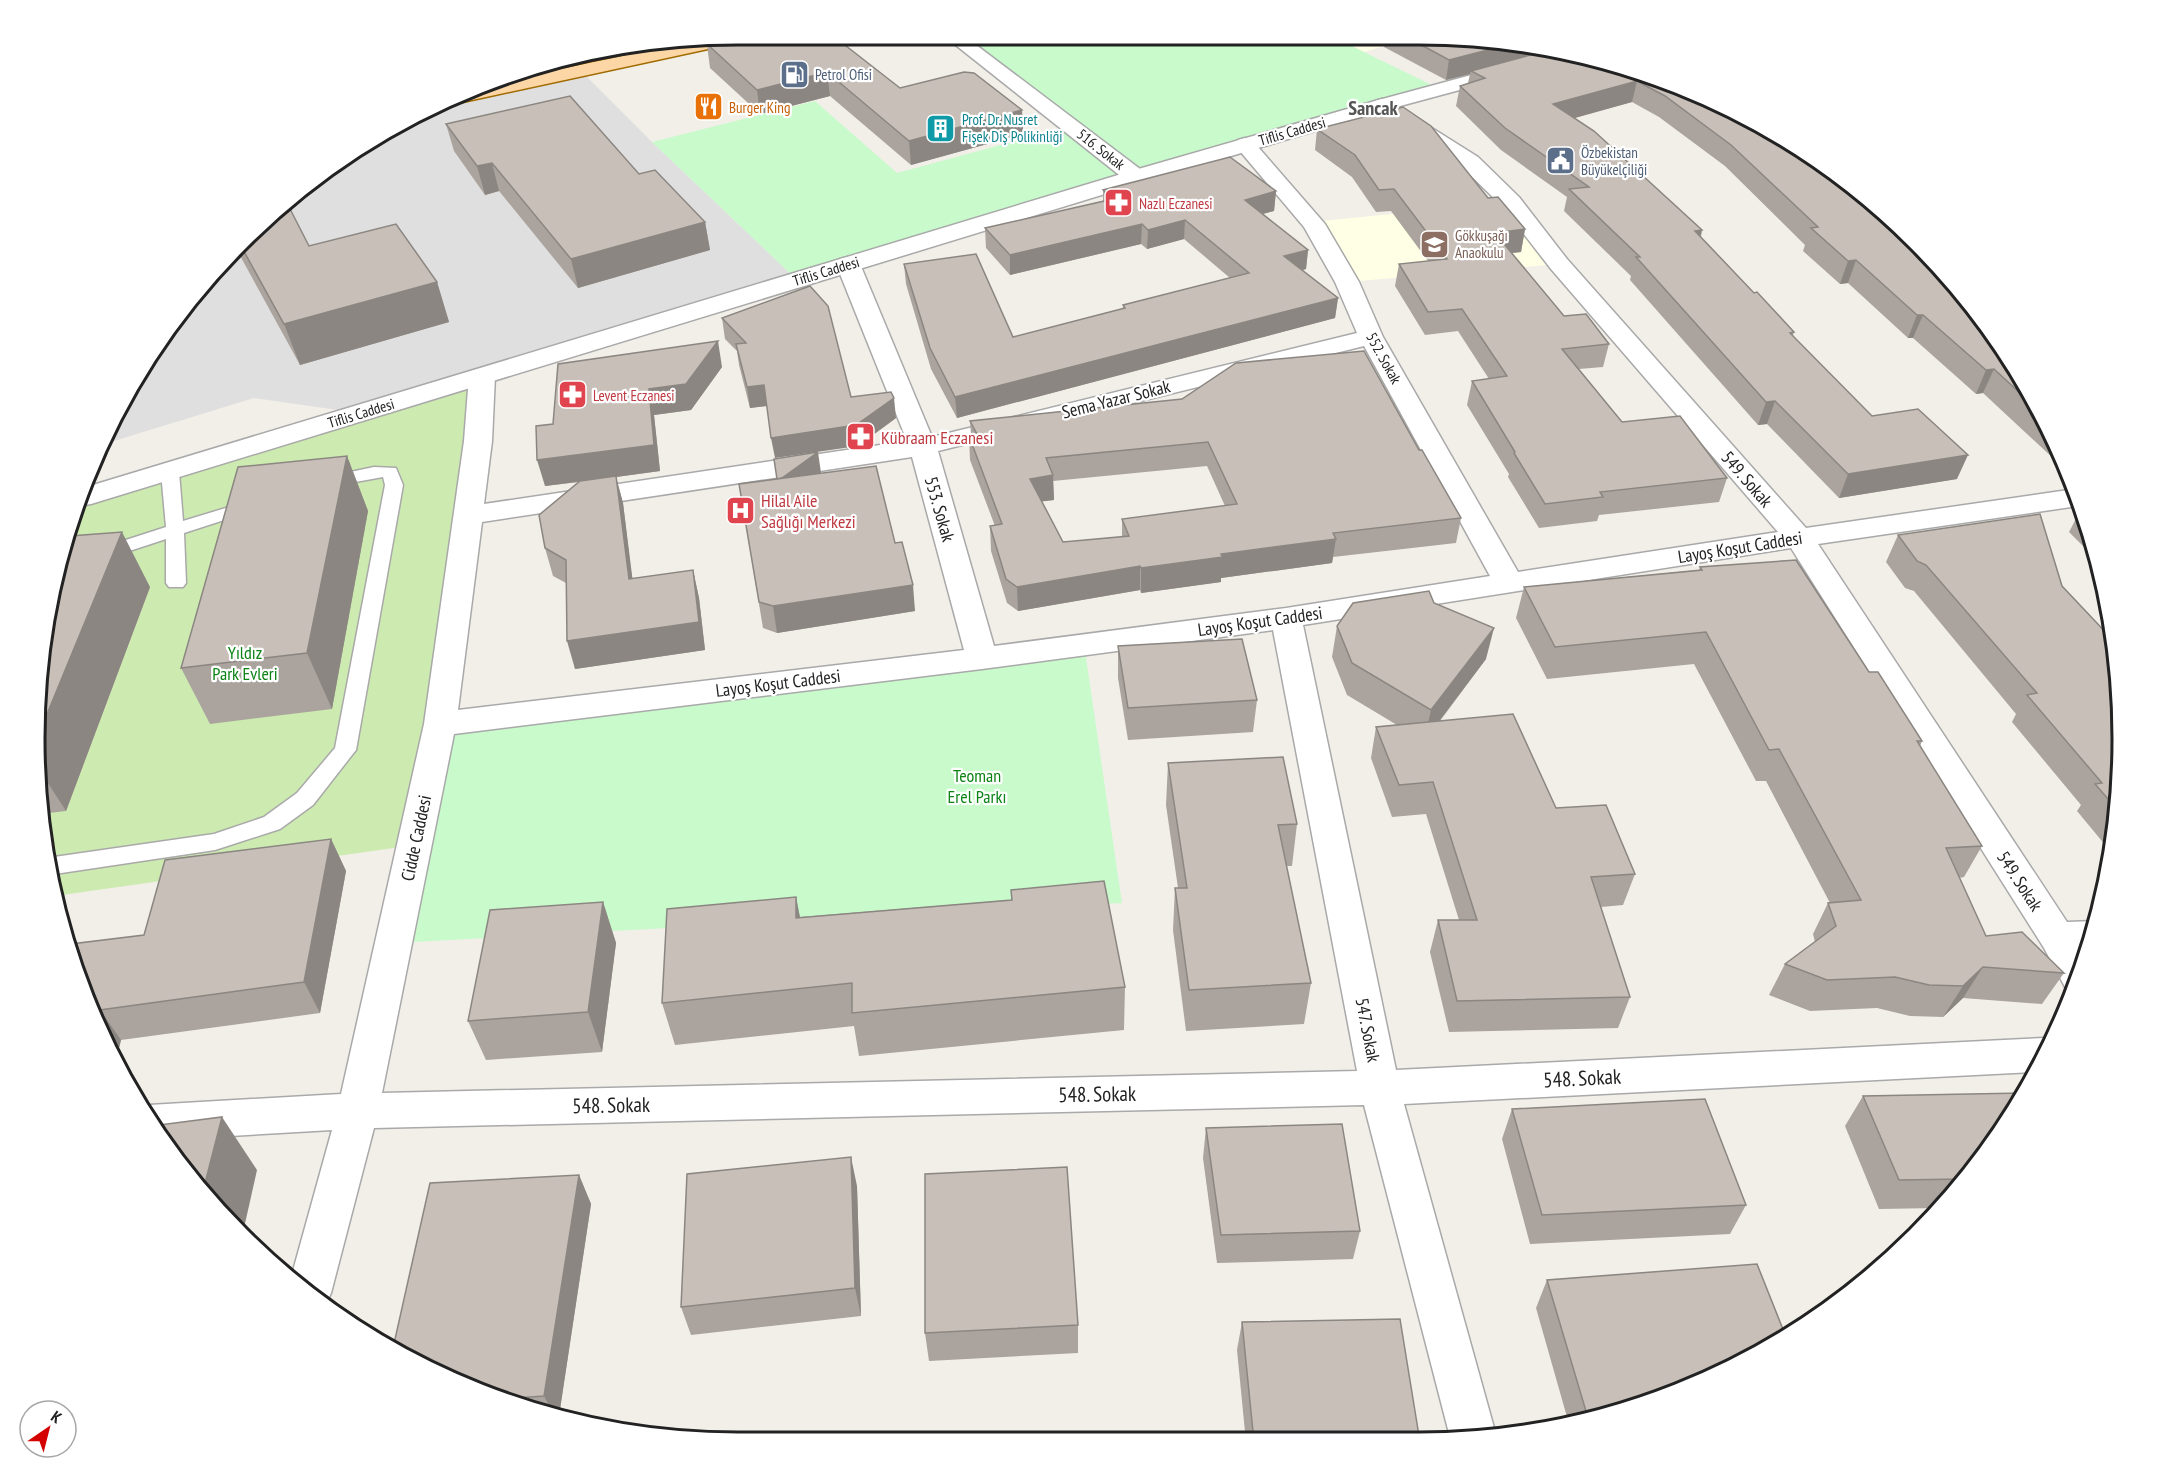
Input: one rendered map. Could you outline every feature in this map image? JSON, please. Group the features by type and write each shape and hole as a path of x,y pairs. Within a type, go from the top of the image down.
{"main road":[{"path":"501,88 688,47"}],"street":[{"name":"516. Sokak","path":"966,45 1136,177"},
{"name":"Tiflis Caddesi","path":"90,495 1245,144 1530,66"},
{"name":"549. Sokak","path":"1382,105 1470,162 1510,202 1559,264 1799,538 2074,936 2076,957"},
{"name":"552. Sokak","path":"1245,144 1314,224 1347,282 1371,337 1509,583"},
{"name":"553. Sokak","path":"848,264 923,447 982,658"},
{"name":"Sema Yazar Sokak","path":"468,515 923,447 1371,337"},
{"name":"Cidde Caddesi","path":"311,1285 358,1111 440,724 478,441 482,376"},
{"name":"Layoş Koşut Caddesi","path":"440,724 982,658 1286,618 2068,498"},
{"name":"547. Sokak","path":"1286,618 1380,1088 1471,1430"},
{"name":"548. Sokak","path":"161,1122 358,1111 1380,1088 2035,1055"}],"lane":[{"path":"170,472 175,530 176,583"},
{"path":"57,866 215,842 272,822 305,799 345,750 394,485 390,472 374,472 304,488"},
{"path":"84,560 272,498"}],"shaded area":[{"path":"1350,45 1387,45 1364,52"},
{"path":"580,70 797,280 359,413 254,398 113,441 138,392 188,316 248,248 281,217 316,188 392,138 473,98 502,87"},
{"name":"Gökkuşağı Anaokulu","path":"1511,202 1559,264 1347,282 1312,222"}],"green space":[{"path":"965,45 1350,45 1440,89 797,280 652,142 815,101 897,173 1071,126"},
{"name":"Yıldız Park Evleri","path":"482,376 415,845 63,895 51,829 46,784 46,693 58,603 69,559 90,495"},
{"name":"Teoman Erel Parkı","path":"1084,644 1122,903 394,943 440,724"}],"building":[{"path":"845,45 900,88 964,72 974,73 1022,110 909,141 827,72 757,90 709,46"},
{"path":"1421,45 1491,49 1449,60"},
{"path":"1532,55 1554,58 1641,82 1684,98 1765,138 1841,188 1909,248 1969,316 2019,392 1994,369 1986,370 1923,315 1917,315 1856,260 1848,261 1811,228 1818,227 1731,145 1665,96 1637,81 1553,104 1594,131 1702,230 1695,231 1754,293 1757,292 1794,332 1790,333 1872,416 1918,409 1968,455 1848,474 1775,401 1766,402 1636,257 1640,257 1569,189 1589,187 1505,128 1460,86 1485,78 1471,71"},
{"path":"570,96 639,174 655,170 705,222 571,259 492,163 477,166 446,124"},
{"path":"1403,107 1431,126 1488,198 1498,197 1525,229 1495,233 1564,316 1586,314 1609,344 1562,349 1622,422 1680,416 1727,478 1600,492 1603,497 1545,504 1472,381 1507,376 1462,309 1428,312 1399,264 1447,259 1394,189 1379,190 1355,155 1317,129"},
{"path":"1230,157 1276,191 1245,200 1308,250 1284,256 1338,298 955,397 930,348 904,264 976,254 1013,337 1125,308 1123,305 1249,273 1185,220 1148,230 1142,224 1010,255 985,228 1113,199 1103,190"},
{"path":"290,209 309,246 396,224 437,282 284,324 244,252"},
{"path":"810,286 828,306 851,397 891,392 894,398 856,425 771,438 764,385 747,387 736,344 746,343 722,318"},
{"path":"718,341 686,384 649,389 654,445 537,460 536,426 553,424 558,364"},
{"path":"1364,351 1419,450 1422,450 1461,518 1333,533 1336,539 1221,554 1223,557 1141,568 1140,566 1017,587 1006,579 990,526 1002,524 969,436 977,434 970,421 1182,399 1236,363","holes":["1208,442 1237,504 1122,519 1129,536 1063,542 1030,479 1053,475 1046,458"]},
{"path":"818,452 782,478 777,479 774,459"},
{"path":"347,456 307,653 181,668 238,467"},
{"path":"876,466 895,543 902,542 913,585 773,606 759,602 739,484"},
{"path":"616,476 629,579 693,570 699,622 567,641 566,560 545,548 539,515 580,481"},
{"path":"2040,514 2062,586 2103,630 2111,693 2109,800 2095,784 2102,783 2027,695 2037,693 1926,565 1917,561 1898,535"},
{"path":"122,532 45,718 46,693 58,603 76,536"},
{"path":"1796,560 1869,672 1878,672 1922,741 1917,741 1982,846 1946,848 1986,936 2022,932 2064,973 1983,967 1963,986 1929,985 1895,977 1827,980 1785,964 1836,926 1828,903 1861,900 1779,749 1769,750 1706,632 1555,647 1524,587 1702,570 1700,567"},
{"path":"1429,591 1434,603 1494,628 1431,710 1352,663 1337,626 1353,603"},
{"path":"1242,639 1257,700 1128,708 1118,646"},
{"path":"1513,714 1556,808 1606,805 1635,874 1591,877 1630,997 1457,1001 1438,920 1477,920 1433,782 1399,785 1376,727"},
{"path":"1283,757 1297,824 1278,825 1311,983 1189,990 1175,888 1187,888 1168,763"},
{"path":"331,839 304,982 101,1010 77,943 144,935 165,860"},
{"path":"1104,881 1125,987 852,1013 852,983 662,1003 667,909 796,897 796,918 1012,900 1011,890"},
{"path":"603,902 588,1012 468,1021 490,910"},
{"path":"2014,1093 1995,1124 1954,1179 1899,1180 1863,1096"},
{"path":"1705,1099 1746,1205 1542,1215 1512,1109"},
{"path":"222,1117 205,1182 188,1161 162,1125"},
{"path":"1342,1124 1360,1231 1221,1235 1206,1128"},
{"path":"851,1157 855,1288 681,1307 687,1174"},
{"path":"1067,1167 1078,1325 925,1333 925,1174"},
{"path":"579,1175 544,1396 524,1397 473,1379 395,1340 430,1183"},
{"path":"1757,1264 1783,1328 1725,1360 1684,1379 1641,1395 1586,1411 1547,1280"},
{"path":"1400,1319 1418,1432 1253,1432 1242,1322"}],"place":[{"name":"Petrol Ofisi","path":"794,74"},
{"name":"Burger King","path":"708,107"},
{"name":"Prof. Dr. Nusret Fişek Diş Polikinliği","path":"941,128"},
{"name":"Özbekistan Büyükelçiliği","path":"1560,161"},
{"name":"Nazlı Eczanesi","path":"1118,203"},
{"name":"Gökkuşağı Anaokulu","path":"1434,244"},
{"name":"Levent Eczanesi","path":"572,395"},
{"name":"Kübraam Eczanesi","path":"860,437"},
{"name":"Hilal Aile Sağlığı Merkezi","path":"740,510"}],"district":[{"name":"Sancak","path":"1373,108"}]}
